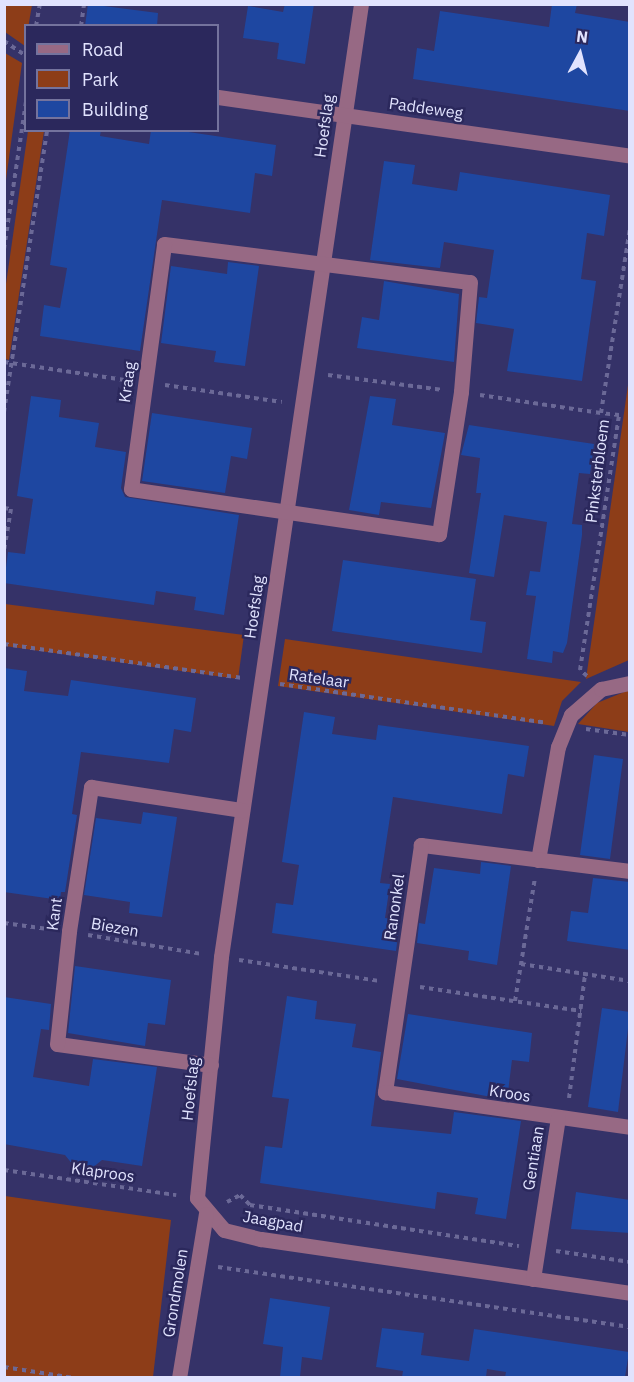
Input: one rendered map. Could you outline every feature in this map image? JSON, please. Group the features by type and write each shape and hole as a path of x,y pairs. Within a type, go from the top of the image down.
{"street":[{"name":"Hoefslag","path":"197,1198 221,957 361,4"},
{"name":"Paddeweg","path":"219,97 630,156"},
{"name":"Kraag","path":"164,244 322,264 470,282 461,392 439,534 131,489 164,244"},
{"path":"630,683 601,689 582,702 566,726 538,860 630,871"},
{"name":"Kant","path":"211,1065 57,1044 69,932 91,787 242,810"},
{"name":"Ranonkel","path":"385,1092 421,845 538,860"},
{"name":"Kroos","path":"385,1092 630,1127"},
{"name":"Gentiaan","path":"533,1279 558,1118"},
{"path":"197,1198 206,1214"},
{"name":"Grondmolen","path":"179,1377 206,1214"},
{"name":"Jaagpad","path":"206,1214 224,1230 261,1239 630,1293"}],"path":[{"path":"36,24 40,4"},
{"path":"81,24 84,4"},
{"path":"4,41 24,55"},
{"path":"4,249 24,114"},
{"path":"4,412 47,132"},
{"name":"Pinksterbloem","path":"601,689 580,670 619,415 601,413 630,227"},
{"path":"4,508 11,509 4,551"},
{"name":"Ratelaar","path":"4,644 630,735"},
{"path":"514,1001 538,860"},
{"name":"Biezen","path":"4,923 221,957"},
{"path":"521,964 630,981"},
{"name":"Gentiaan","path":"558,1118 568,1105 585,974"},
{"name":"Klaproos","path":"4,1170 197,1198"},
{"name":"Jaagpad","path":"206,1214 240,1195 250,1205 630,1262"},
{"path":"198,1264 630,1327"},
{"path":"4,1367 74,1377"}],"green space":[{"path":"4,5 32,5 29,24 24,24 24,45 5,32"},
{"path":"5,53 22,63 5,187"},
{"path":"28,132 44,132 9,360 5,359 5,291"},
{"path":"629,378 629,660 586,679"},
{"path":"5,604 244,635 238,679 5,646"},
{"path":"285,639 581,682 562,701 554,726 278,686"},
{"path":"629,690 629,732 578,724 597,703"},
{"path":"5,1196 171,1220 153,1377 5,1377"}],"building":[{"path":"88,4 158,13 157,24 85,24"},
{"path":"285,4 314,4 305,64 277,59 279,43 243,38 248,6 283,12"},
{"path":"552,4 577,4 575,13 630,22 630,111 413,79 417,48 434,51 440,11 549,27"},
{"path":"70,132 101,132 100,136 149,144 151,132 188,132 276,145 272,176 255,173 250,213 162,200 140,351 40,336 44,305 60,308 67,268 50,265"},
{"path":"384,161 415,165 412,184 457,191 460,172 610,195 604,236 587,233 581,279 596,281 582,381 507,371 514,329 476,323 479,297 487,298 494,250 444,242 440,268 370,260"},
{"path":"228,262 259,266 245,366 214,362 216,351 161,343 171,266 227,274"},
{"path":"384,281 459,294 454,362 357,348 362,317 379,320"},
{"path":"31,396 61,400 59,417 99,423 95,447 126,452 121,488 125,497 239,515 224,615 194,610 196,597 156,591 154,605 4,583 8,552 25,554 33,499 17,496"},
{"path":"370,396 396,399 392,425 445,433 431,508 381,502 379,515 349,510"},
{"path":"152,413 252,428 247,459 231,456 225,493 142,481"},
{"path":"469,425 594,444 590,474 579,473 572,524 582,525 582,535 567,643 563,653 553,651 552,663 527,659 536,596 526,595 530,571 540,572 547,522 504,515 494,577 469,573 481,493 476,493 480,458 461,455"},
{"path":"343,560 476,579 470,620 486,622 482,653 332,631"},
{"path":"4,668 27,671 24,691 68,696 71,680 196,698 191,732 174,729 169,763 81,752 72,814 77,815 65,892 61,892 60,900 4,892"},
{"path":"304,712 335,717 332,734 376,740 378,725 529,746 524,777 508,774 502,814 393,797 380,883 390,884 385,918 400,920 396,951 272,933 276,903 293,905 299,865 282,862"},
{"path":"594,755 623,759 610,859 580,855"},
{"path":"143,812 177,817 162,917 129,913 130,902 84,895 96,818 141,824"},
{"path":"481,862 511,866 497,965 468,960 469,951 417,943 419,923 425,924 434,868 480,874"},
{"path":"593,878 630,882 630,950 567,941 571,911 588,913"},
{"path":"75,966 171,980 165,1025 148,1023 145,1046 68,1033"},
{"path":"287,996 317,1001 315,1019 356,1024 352,1047 381,1052 371,1126 451,1134 454,1112 521,1121 506,1219 475,1214 478,1198 437,1192 435,1209 260,1183 265,1146 282,1148 289,1099 272,1097"},
{"path":"4,997 51,1004 49,1030 41,1029 33,1077 89,1086 93,1059 157,1067 142,1166 102,1160 82,1176 65,1155 4,1144"},
{"path":"602,1008 630,1012 618,1112 588,1107"},
{"path":"408,1014 532,1033 529,1062 512,1060 507,1100 397,1079"},
{"path":"576,1192 630,1200 630,1233 571,1229"},
{"path":"270,1298 330,1307 322,1360 302,1357 300,1377 280,1377 283,1347 263,1344"},
{"path":"382,1328 424,1333 421,1355 469,1361 474,1329 629,1352 625,1377 505,1377 506,1372 487,1369 486,1377 402,1377 403,1371 376,1367"}]}
